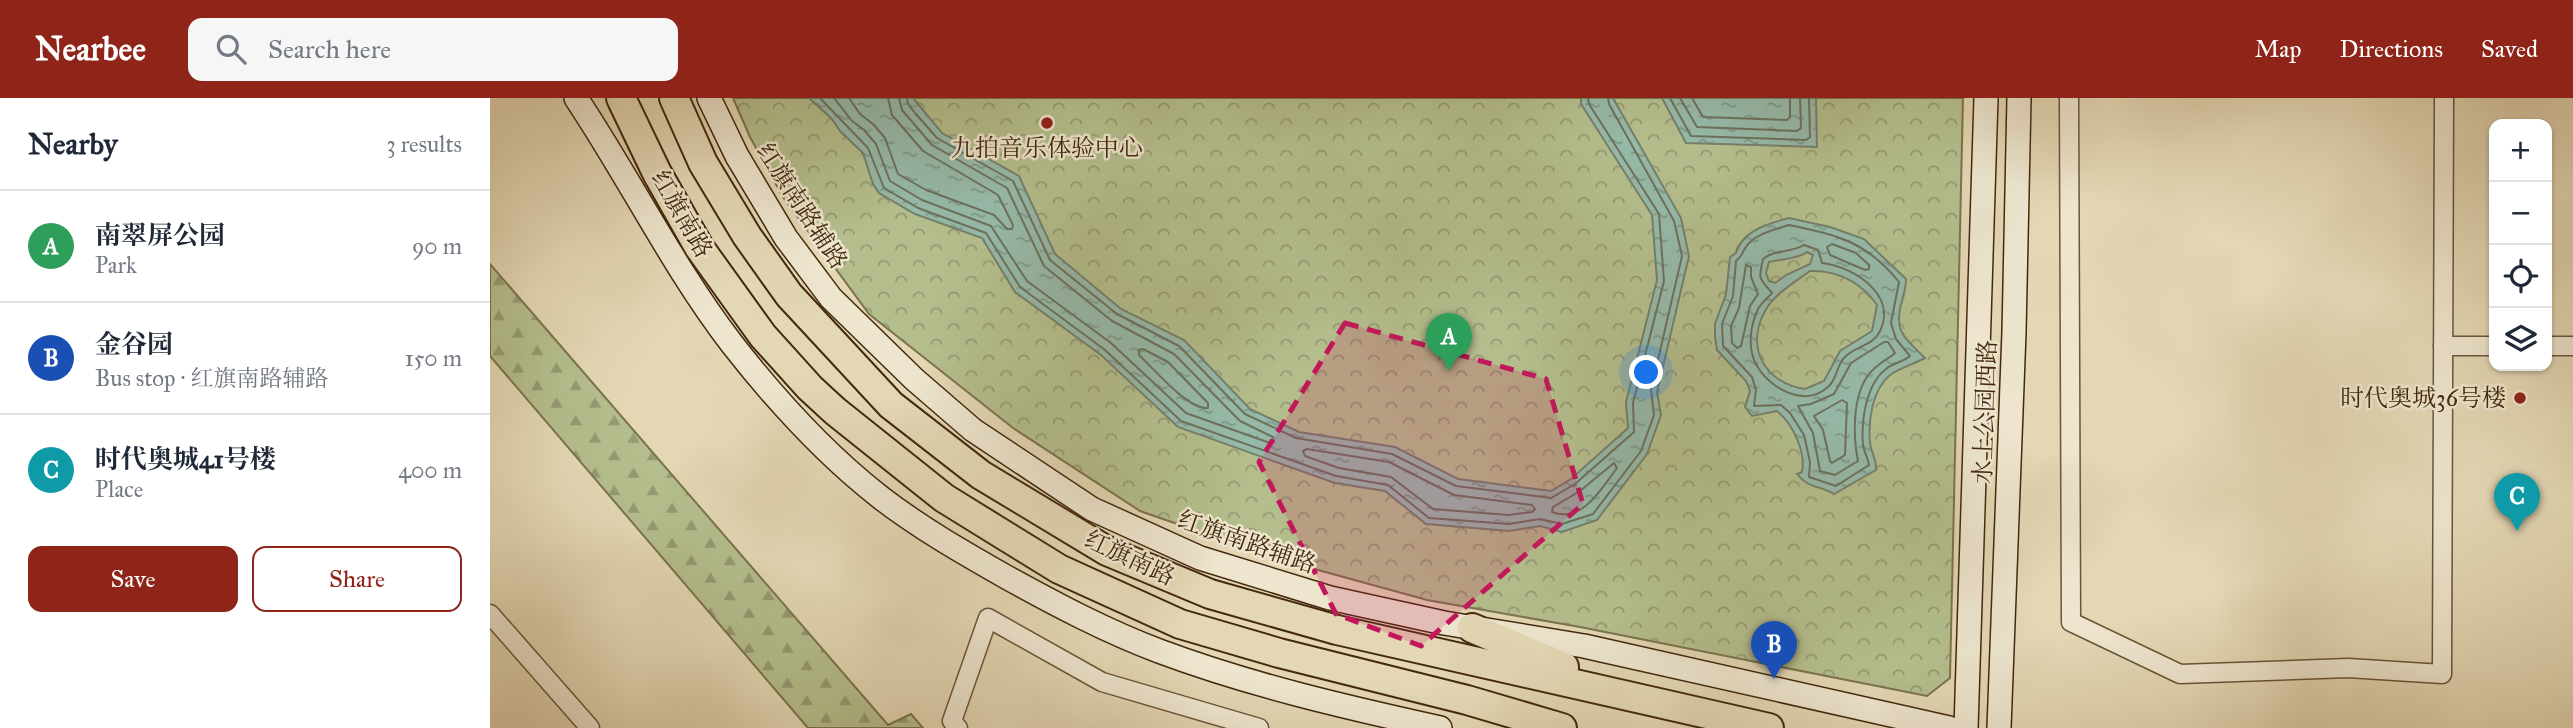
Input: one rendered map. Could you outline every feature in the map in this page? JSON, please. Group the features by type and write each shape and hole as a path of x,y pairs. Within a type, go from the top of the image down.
{"highway":[{"name":"红旗南路","path":"674,98 709,173 747,236 789,295 891,405 981,475 1107,551 1210,594 1337,629 1769,728"},
{"name":"红旗南路","path":"621,99 699,247 763,336 810,388 835,411 944,498 1048,562 1180,624 1562,728"},
{"path":"1472,628 1638,697"}],"main road":[{"path":"576,98 710,314 753,370 831,453 878,495 915,522 1051,602 1090,622 1158,650 1255,683 1440,728"},
{"name":"红旗南路辅路","path":"709,98 737,156 786,238 831,298 914,379 973,430 1091,509 1200,558 1330,598 1472,628 1584,646 1949,728"},
{"name":"水上公园西路","path":"1966,728 1986,98"},
{"name":"水上公园西路","path":"1999,728 2020,98"}],"street":[{"path":"2069,98 2071,622 2180,674 2348,668 2442,674 2444,98"},
{"path":"2552,346 2573,345"},
{"path":"2443,346 2489,346"},
{"path":"490,614 590,728"},
{"path":"958,728 952,721 988,618 1102,682 1252,727"}],"highlighted area":[{"path":"1345,323 1546,379 1583,504 1421,646 1336,614 1259,462"}],"green space":[{"path":"733,98 1963,98 1950,678 1927,696 1580,627 1427,600 1278,559 1140,511 1013,428 869,314 783,197 750,137"},
{"path":"490,264 888,725 911,714 923,728 808,728 490,356"}],"water":[{"path":"809,98 913,98 942,133 1019,176 1055,254 1121,309 1184,340 1250,409 1299,432 1395,447 1458,479 1551,491 1571,479 1628,428 1626,402 1657,280 1652,215 1581,104 1581,98 1613,98 1681,218 1689,256 1657,392 1661,415 1647,454 1597,520 1562,532 1540,526 1509,531 1426,524 1385,491 1335,483 1178,427 1101,355 1015,292 982,238 915,214 879,193 873,184 863,153"},
{"path":"1662,98 1816,98 1817,147 1686,143"},
{"path":"1789,218 1830,227 1864,239 1906,279 1900,327 1906,339 1925,358 1890,375 1875,397 1870,434 1876,470 1834,494 1801,479 1797,474 1802,472 1803,464 1800,447 1788,423 1777,411 1752,416 1745,407 1750,391 1746,381 1717,350 1715,324 1726,294 1730,257 1750,234 1765,225","holes":["1807,252 1813,255 1810,264 1775,283 1769,281 1766,273 1769,262","1810,271 1830,273 1848,279 1864,290 1877,305 1872,331 1840,351 1824,381 1805,389 1791,385 1769,371 1758,350 1757,338 1759,325 1773,299"]}],"place":[{"name":"九拍音乐体验中心","path":"1047,123"},
{"name":"南翠屏公园","path":"1449,371"},
{"name":"时代奥城36号楼","path":"2520,398"},
{"name":"时代奥城41号楼","path":"2517,531"},
{"name":"金谷园","path":"1774,679"}]}
